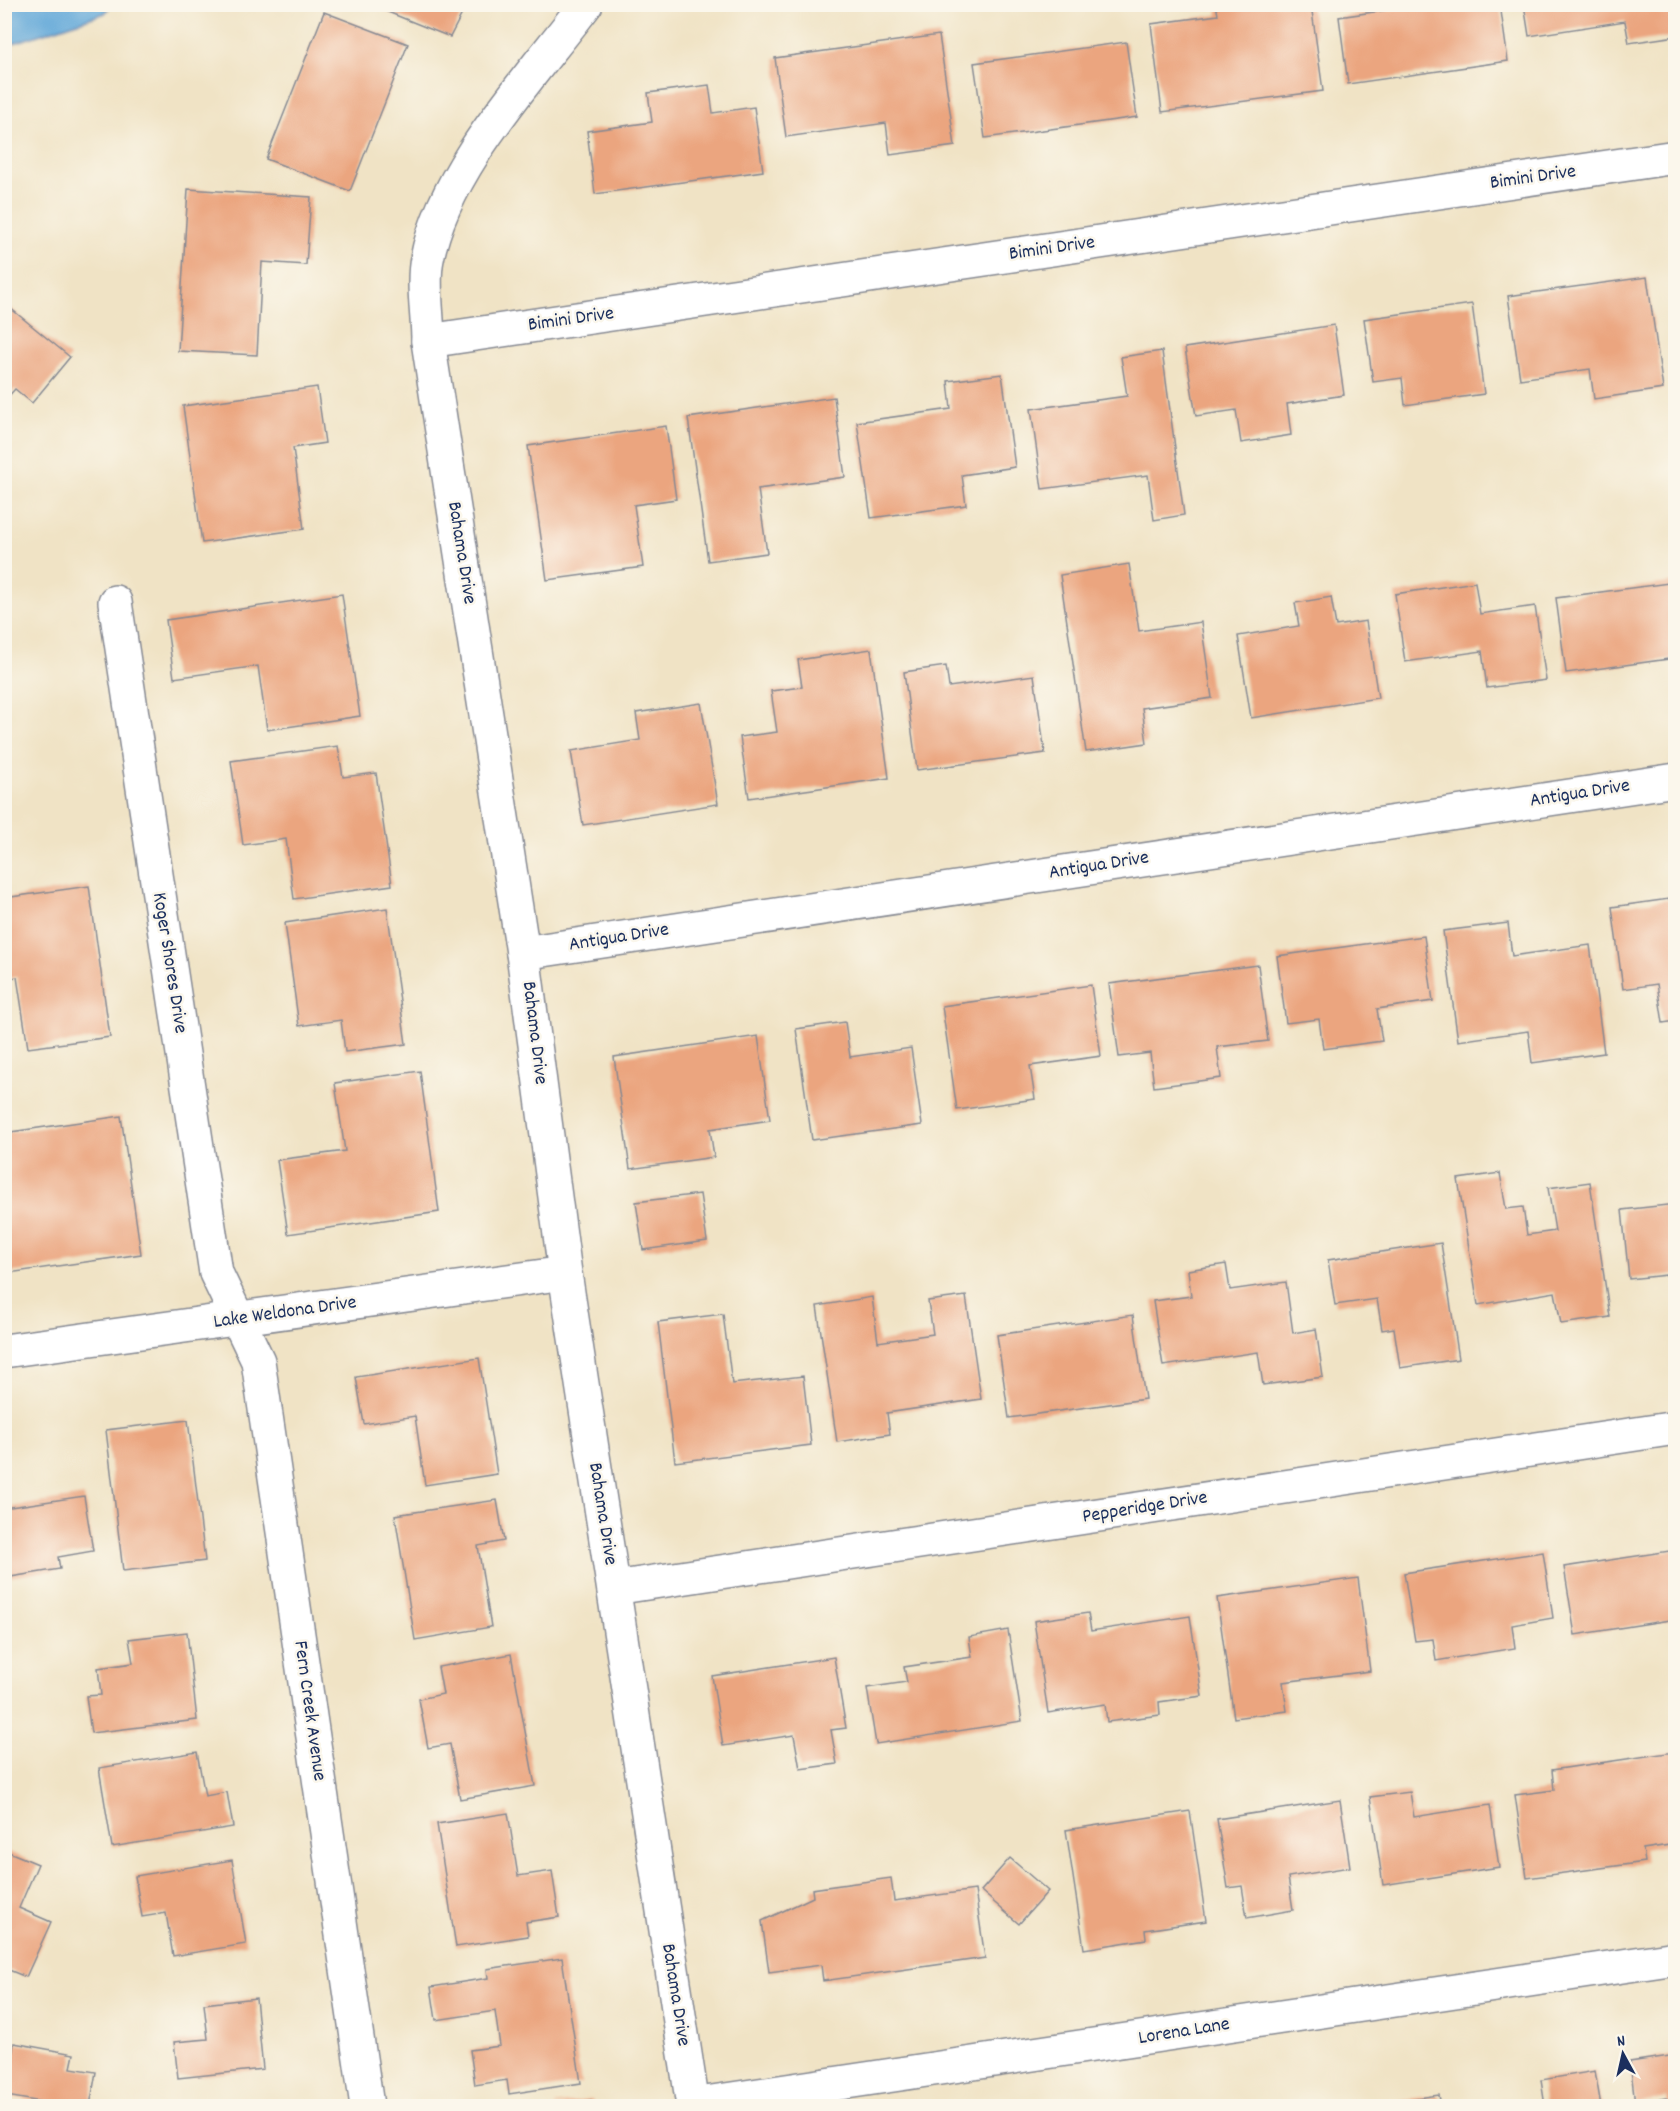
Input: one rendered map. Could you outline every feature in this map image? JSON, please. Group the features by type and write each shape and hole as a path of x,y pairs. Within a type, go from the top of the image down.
{"street":[{"name":"Bahama Drive","path":"586,4 497,122 451,189 426,260 428,341 523,952 565,1273 692,2106"},
{"name":"Bimini Drive","path":"428,341 1676,157"},
{"name":"Koger Shores Drive","path":"115,602 216,1273 237,1320"},
{"name":"Antigua Drive","path":"523,952 1676,780"},
{"name":"Lake Weldona Drive","path":"4,1351 565,1273"},
{"name":"Fern Creek Avenue","path":"237,1320 258,1361 367,2106"},
{"name":"Pepperidge Drive","path":"614,1588 1676,1428"},
{"name":"Lorena Lane","path":"692,2106 1676,1958"}],"water":[{"path":"4,5 111,5 105,13 5,46"}],"building":[{"path":"368,4 467,4 450,37"},
{"path":"1216,4 1311,4 1323,91 1162,112 1151,24 1218,15"},
{"path":"1401,4 1500,4 1508,61 1348,84 1339,17 1401,8"},
{"path":"1524,4 1676,4 1676,36 1629,43 1625,21 1529,36"},
{"path":"324,12 408,44 350,191 266,159"},
{"path":"939,35 955,146 890,155 886,123 786,137 775,58"},
{"path":"1126,42 1137,117 985,138 974,63"},
{"path":"709,85 713,113 754,107 763,171 595,194 587,131 652,122 648,93"},
{"path":"188,189 311,197 306,265 262,262 257,355 178,351"},
{"path":"1647,277 1663,389 1594,399 1590,369 1520,379 1508,296"},
{"path":"4,303 70,357 32,403 15,389 4,401"},
{"path":"1472,304 1484,394 1405,405 1402,378 1373,382 1364,319"},
{"path":"1334,325 1344,395 1287,404 1291,435 1241,443 1236,410 1196,416 1185,348"},
{"path":"1162,351 1184,515 1154,520 1148,475 1042,489 1031,409 1127,396 1121,357"},
{"path":"1002,374 1015,467 962,475 966,505 871,518 857,422 951,409 948,381"},
{"path":"317,387 325,443 293,448 304,529 202,543 183,406"},
{"path":"834,397 845,477 758,489 767,553 708,561 688,418"},
{"path":"666,426 676,499 634,505 643,567 547,580 528,446"},
{"path":"1129,564 1139,631 1201,622 1212,698 1142,708 1147,743 1086,752 1060,575"},
{"path":"1475,582 1480,614 1535,606 1546,680 1487,688 1482,651 1405,662 1395,594"},
{"path":"1676,582 1676,658 1566,673 1556,598"},
{"path":"342,594 360,716 267,730 258,666 174,678 166,620"},
{"path":"1331,597 1336,626 1366,621 1378,698 1251,718 1238,636 1299,626 1295,603"},
{"path":"871,649 889,778 749,798 740,737 777,732 771,691 802,687 798,660"},
{"path":"946,666 949,687 1034,675 1045,753 917,770 904,672"},
{"path":"701,703 718,804 583,825 571,751 640,740 636,713"},
{"path":"338,746 343,777 376,773 392,885 294,899 286,839 243,845 231,761"},
{"path":"89,886 110,1037 28,1048 17,977 4,979 4,926 7,926 4,898"},
{"path":"1676,898 1676,1021 1663,1023 1657,984 1623,989 1612,907"},
{"path":"387,908 406,1044 345,1052 341,1020 299,1026 285,923"},
{"path":"1508,923 1512,956 1590,945 1604,1053 1532,1063 1528,1031 1458,1041 1443,931"},
{"path":"1424,936 1433,1001 1377,1009 1382,1041 1323,1049 1319,1019 1286,1023 1277,956"},
{"path":"1258,965 1268,1041 1217,1047 1221,1078 1154,1087 1150,1053 1119,1057 1109,984"},
{"path":"1091,985 1101,1056 1030,1066 1035,1099 957,1110 942,1006"},
{"path":"845,1022 850,1057 911,1048 922,1125 812,1140 796,1029"},
{"path":"758,1036 770,1120 710,1129 714,1157 630,1169 614,1057"},
{"path":"420,1071 439,1212 288,1234 277,1160 345,1151 335,1083"},
{"path":"121,1116 141,1254 9,1273 4,1243 4,1133"},
{"path":"1500,1173 1506,1209 1523,1207 1527,1235 1555,1231 1548,1188 1590,1182 1610,1317 1561,1324 1555,1292 1478,1305 1458,1179"},
{"path":"700,1194 707,1241 643,1250 636,1202"},
{"path":"1676,1204 1676,1274 1629,1279 1622,1210"},
{"path":"1441,1243 1459,1359 1400,1368 1394,1328 1382,1330 1377,1299 1335,1305 1328,1260"},
{"path":"1226,1264 1230,1290 1286,1282 1293,1333 1316,1329 1323,1377 1263,1385 1258,1352 1163,1366 1153,1301 1191,1296 1188,1270"},
{"path":"966,1296 981,1399 887,1413 890,1434 837,1442 817,1306 872,1297 878,1342 933,1334 928,1301"},
{"path":"723,1314 732,1384 803,1376 811,1445 675,1462 658,1322"},
{"path":"1133,1315 1145,1399 1009,1418 997,1335"},
{"path":"479,1358 497,1474 425,1485 415,1416 364,1424 356,1377"},
{"path":"188,1420 205,1561 123,1571 106,1430"},
{"path":"84,1496 93,1551 58,1557 60,1569 4,1578 4,1508"},
{"path":"497,1500 504,1541 478,1546 491,1627 415,1640 395,1515"},
{"path":"1676,1550 1676,1619 1575,1635 1564,1567"},
{"path":"1543,1552 1553,1618 1512,1625 1515,1648 1436,1661 1433,1639 1415,1641 1404,1573"},
{"path":"1358,1578 1370,1671 1283,1682 1287,1711 1234,1718 1217,1598"},
{"path":"1088,1613 1091,1631 1190,1616 1202,1696 1159,1702 1160,1715 1107,1722 1105,1704 1048,1713 1034,1621"},
{"path":"1008,1630 1022,1721 876,1744 867,1688 907,1682 904,1667 972,1657 969,1637"},
{"path":"187,1632 197,1720 91,1733 86,1696 101,1695 98,1668 133,1663 129,1639"},
{"path":"511,1654 535,1786 460,1799 450,1744 428,1748 419,1699 443,1694 438,1667"},
{"path":"834,1657 846,1728 831,1730 837,1764 800,1769 794,1735 723,1746 712,1676"},
{"path":"197,1752 205,1796 227,1792 233,1827 112,1847 99,1768"},
{"path":"1674,1752 1676,1844 1643,1849 1645,1862 1527,1878 1515,1795 1554,1790 1552,1770"},
{"path":"1410,1792 1414,1817 1490,1805 1499,1867 1383,1885 1370,1797"},
{"path":"1340,1800 1350,1867 1288,1877 1293,1910 1247,1918 1242,1886 1228,1888 1217,1819"},
{"path":"1190,1811 1206,1921 1145,1930 1146,1939 1084,1949 1066,1830"},
{"path":"508,1813 518,1876 552,1871 559,1917 526,1922 528,1936 456,1947 437,1824"},
{"path":"4,1850 38,1864 19,1908 51,1922 26,1977 4,1968"},
{"path":"1010,1858 1048,1891 1019,1924 981,1891"},
{"path":"232,1860 246,1944 173,1956 166,1913 142,1917 135,1876"},
{"path":"891,1878 894,1901 975,1890 985,1958 823,1981 821,1965 769,1972 762,1921 813,1897 812,1889"},
{"path":"562,1958 581,2083 509,2094 507,2080 475,2085 470,2050 500,2046 495,2011 436,2020 431,1987 488,1978 487,1969"},
{"path":"256,1998 263,2069 178,2078 174,2042 208,2039 204,2004"},
{"path":"14,2043 74,2054 71,2068 96,2072 90,2106 65,2106 6,2096"},
{"path":"1676,2055 1676,2106 1668,2106 1667,2098 1635,2103 1630,2062"},
{"path":"1595,2071 1601,2106 1545,2106 1541,2080"},
{"path":"1439,2095 1441,2106 1365,2106 1365,2105"},
{"path":"591,2100 592,2106 555,2106 555,2105"}]}
